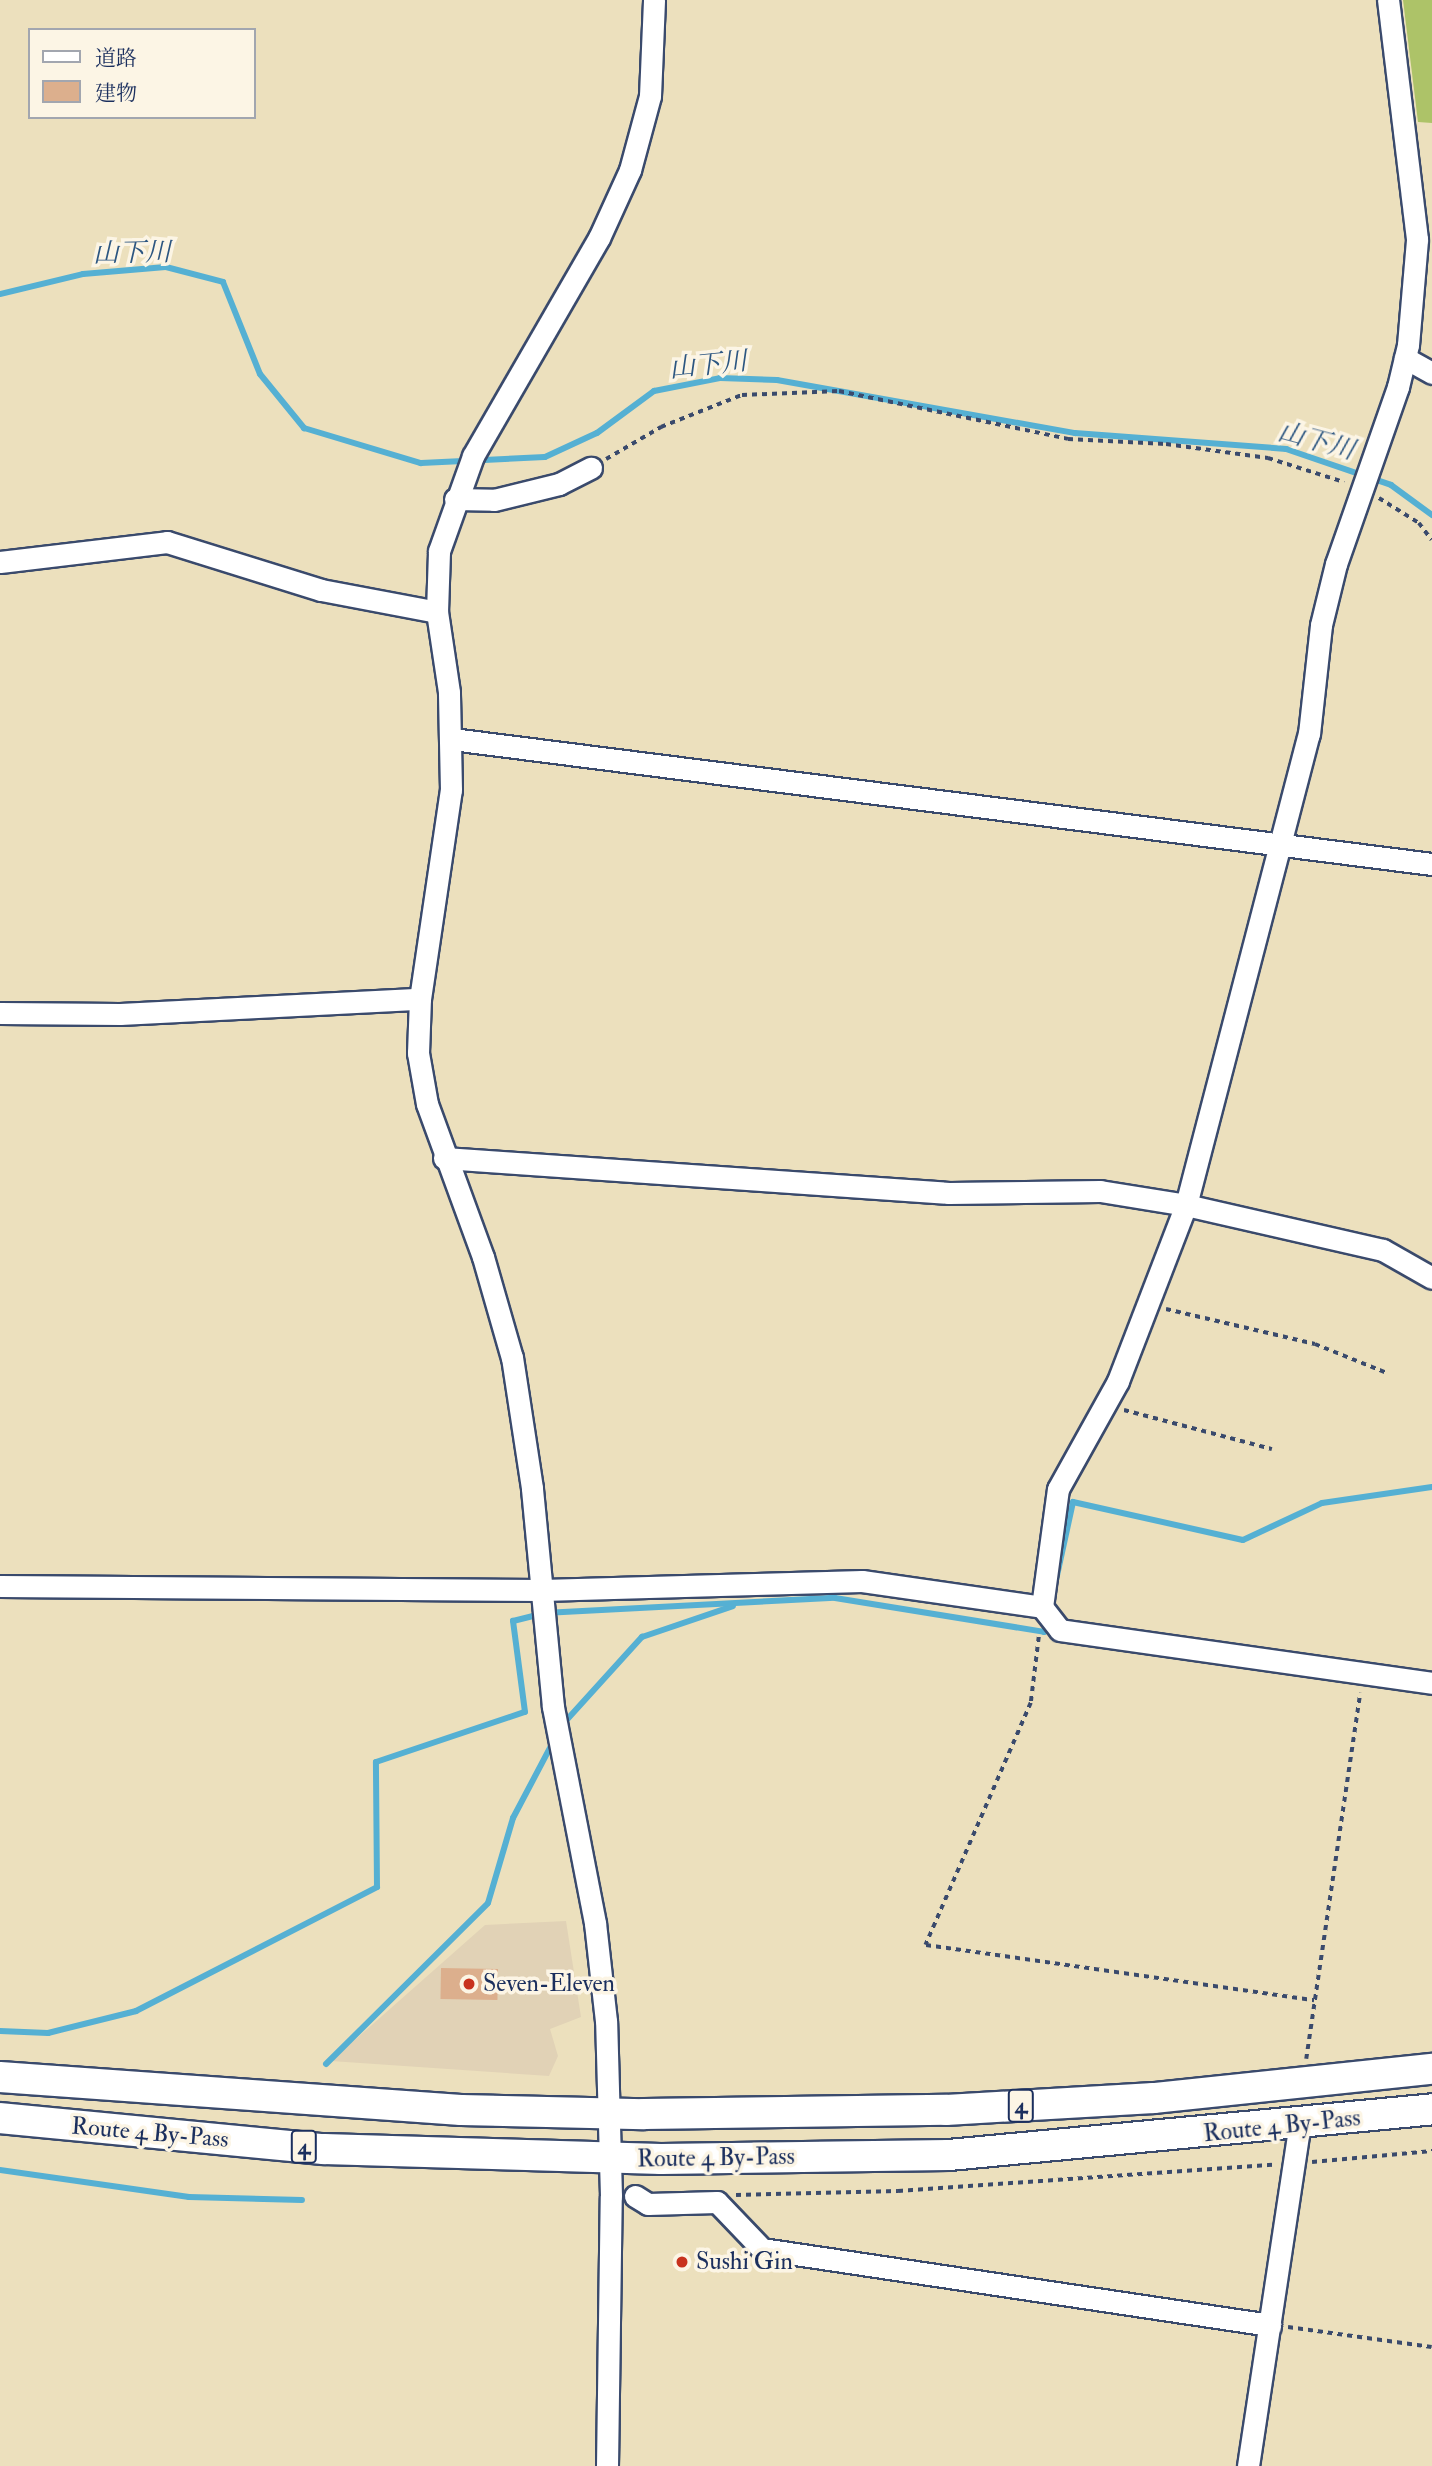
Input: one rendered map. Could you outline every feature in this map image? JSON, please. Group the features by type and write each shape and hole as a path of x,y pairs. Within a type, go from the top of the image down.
{"highway":[{"name":"Route 4 By-Pass","path":"0,2077 461,2110 608,2114 960,2109 1154,2098 1432,2069"},
{"name":"Route 4 By-Pass","path":"0,2118 324,2149 610,2159 949,2155 1423,2111"}],"street":[{"path":"607,2466 610,2159 606,2021 596,1935 555,1720 532,1488 512,1358 483,1257 444,1158 427,1104 418,1053 420,999 451,790 452,739 437,612 439,551 455,499 552,313 599,238 630,170 650,96 654,0"},
{"path":"1042,1607 1058,1489 1105,1405 1150,1306 1186,1205 1309,734 1321,625 1336,564 1405,358 1425,263 1388,0"},
{"path":"1405,358 1432,373"},
{"path":"455,499 494,500 559,484 591,468"},
{"path":"0,562 167,542 321,590 437,612"},
{"path":"452,739 1432,864"},
{"path":"0,1013 120,1014 420,999"},
{"path":"444,1158 949,1193 1100,1191 1186,1205 1383,1250 1432,1278"},
{"path":"0,1586 542,1590 862,1581 1042,1607 1060,1630 1432,1683"},
{"path":"1248,2466 1300,2124"},
{"path":"635,2196 648,2204 717,2202 762,2249 1270,2325"}],"path":[{"path":"591,468 661,426 742,395 839,391 1068,439 1166,444 1268,458 1363,488 1419,523 1432,540"},
{"path":"1150,1306 1315,1344 1387,1373"},
{"path":"1105,1405 1272,1449"},
{"path":"1042,1607 1031,1703 926,1945 1314,2000"},
{"path":"1307,2049 1363,1673"},
{"path":"717,2202 736,2194 898,2191 1432,2151"},
{"path":"1270,2325 1432,2347"}],"shaded area":[{"path":"566,1921 581,2017 550,2029 558,2056 549,2076 331,2061 485,1925"}],"green space":[{"path":"1403,0 1432,0 1432,123 1418,122"}],"building":[{"name":"Seven-Eleven","path":"441,1968 498,1969 497,2000 440,1999"}],"waterway":[{"name":"山下川","path":"0,294 83,274 166,267 223,282 260,374 304,428 421,463 545,457 597,433 654,391 720,378 777,380 1075,433 1286,449 1391,485 1432,515"},
{"path":"1056,1580 1073,1502 1243,1540 1322,1503 1432,1487"},
{"path":"0,2031 48,2033 136,2011 377,1887 376,1762 525,1712 513,1621 544,1613 835,1598 1044,1632 1047,1621"},
{"path":"563,1724 642,1637 733,1606"},
{"path":"326,2064 488,1903 513,1818 553,1742"},
{"path":"0,2170 189,2197 302,2200"}],"place":[{"name":"Seven-Eleven","path":"469,1984"},
{"name":"Sushi Gin","path":"682,2262"}]}
